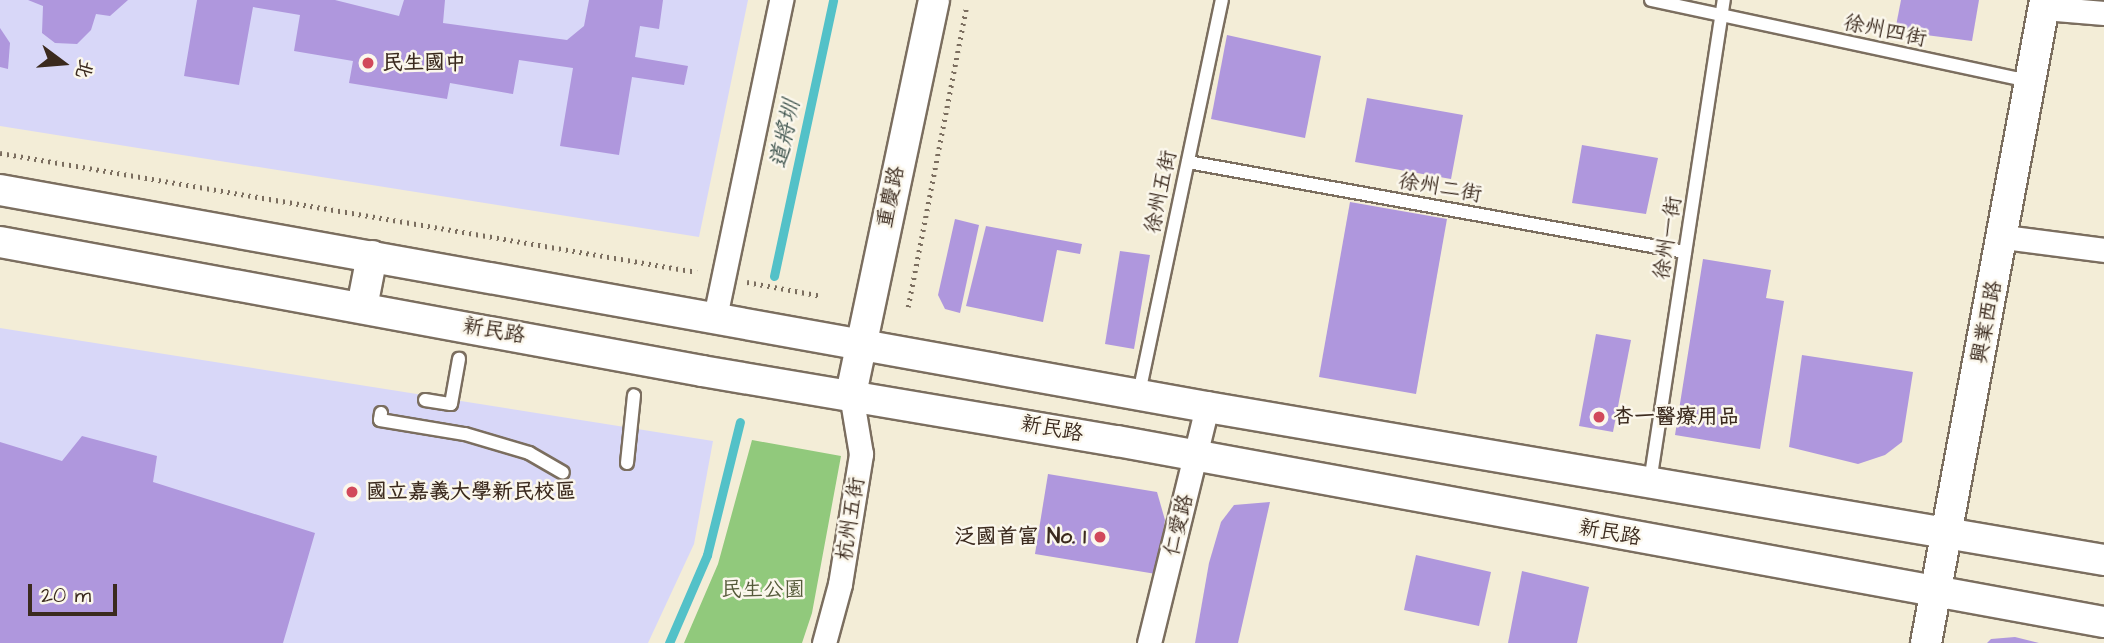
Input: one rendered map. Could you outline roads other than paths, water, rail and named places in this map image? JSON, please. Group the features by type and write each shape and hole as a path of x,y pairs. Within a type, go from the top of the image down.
{"street":[{"path":"715,317 781,0"},
{"name":"重慶路","path":"851,394 934,0"},
{"path":"2044,4 2104,13"},
{"name":"興業西路","path":"1926,643 2004,237 2044,4"},
{"path":"0,190 1207,407 2104,560"},
{"path":"2004,237 2104,250"},
{"name":"新民路","path":"0,242 702,371 851,394 2104,622"},
{"path":"362,307 372,256"},
{"name":"杭州五街","path":"824,643 840,584 861,454 851,394"},
{"name":"仁愛路","path":"1149,643 1207,407"}],"lane":[{"name":"徐州五街","path":"1139,393 1222,0"},
{"name":"徐州四街","path":"1651,0 2029,81"},
{"name":"徐州一街","path":"1650,482 1724,0"},
{"name":"徐州二街","path":"1188,162 1685,252"},
{"path":"425,400 451,404 458,359"},
{"path":"627,463 634,395"},
{"path":"381,413 380,420 465,434 529,453 563,473"}],"waterway":[{"name":"道將圳","path":"774,276 833,0"},
{"name":"道將圳","path":"669,643 707,555 740,422"}],"place":[{"name":"民生國中","path":"368,63"},
{"name":"杏一醫療用品","path":"1599,417"},
{"name":"國立嘉義大學新民校區","path":"352,492"},
{"name":"泛國首富 No. 1","path":"1100,537"}],"park label":[{"name":"民生公園","path":"763,590"}]}
